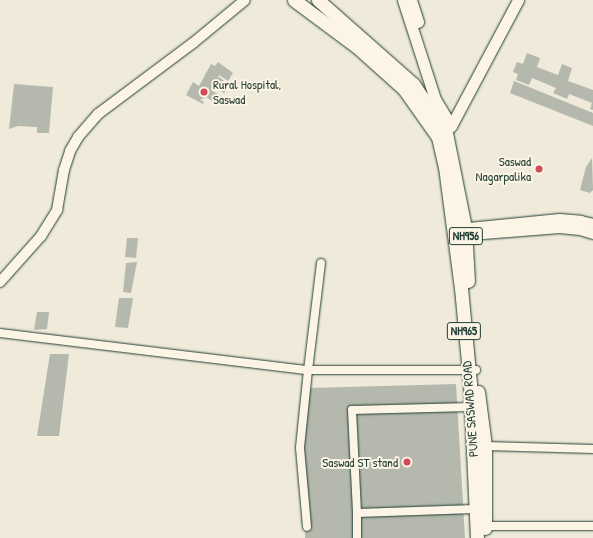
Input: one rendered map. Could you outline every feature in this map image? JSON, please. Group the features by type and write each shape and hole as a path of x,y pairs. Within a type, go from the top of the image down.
{"highway":[{"path":"294,0 356,46 404,89 445,132"},
{"path":"318,0 413,84 445,132 446,167 459,232"},
{"name":"NH956","path":"459,232 470,322 472,370 485,446 481,532"},
{"name":"PUNE SASWAD ROAD","path":"472,370 471,407 475,509 481,532"}],"main road":[{"path":"403,0 430,73"},
{"path":"411,0 430,73 435,99 441,107 445,132"},
{"path":"445,132 518,0"}],"street":[{"path":"0,282 41,236 57,210 64,170 70,151 78,137 98,114 193,43 245,0"},
{"path":"459,232 560,219 578,225 593,234"},
{"path":"578,225 593,224"},
{"path":"307,527 300,448 321,263"},
{"path":"0,333 308,370 472,370"},
{"path":"357,538 352,410 471,407"},
{"path":"485,446 593,448"},
{"path":"357,513 475,509"},
{"path":"481,532 593,526"}],"building":[{"path":"527,53 540,58 537,67 558,75 562,64 572,68 568,81 593,90 593,110 590,109 592,103 569,94 567,99 553,93 556,88 532,78 529,85 516,80 518,74 513,72 517,62 523,64"},
{"path":"218,62 233,73 228,81 219,75 217,79 219,77 229,85 224,93 213,86 211,90 221,96 217,104 206,97 200,100 204,102 203,104 186,95 193,82 199,86 211,64 215,66"},
{"path":"514,81 593,113 593,126 510,93"},
{"path":"14,84 53,87 49,133 37,133 37,127 18,126 9,129"},
{"path":"592,158 593,190 590,193 580,190 586,167"},
{"path":"127,238 138,238 136,258 125,257"},
{"path":"137,262 131,293 123,292 126,263"},
{"path":"119,298 133,298 128,328 115,327"},
{"path":"37,312 49,312 47,329 34,330"},
{"path":"50,354 69,354 59,436 37,436"},
{"name":"Saswad ST stand","path":"456,384 465,538 305,538 304,439 309,388"}],"place":[{"name":"Rural Hospital, Saswad","path":"204,92"},
{"name":"Saswad Nagarpalika","path":"539,169"},
{"name":"Saswad ST stand","path":"407,462"}]}
